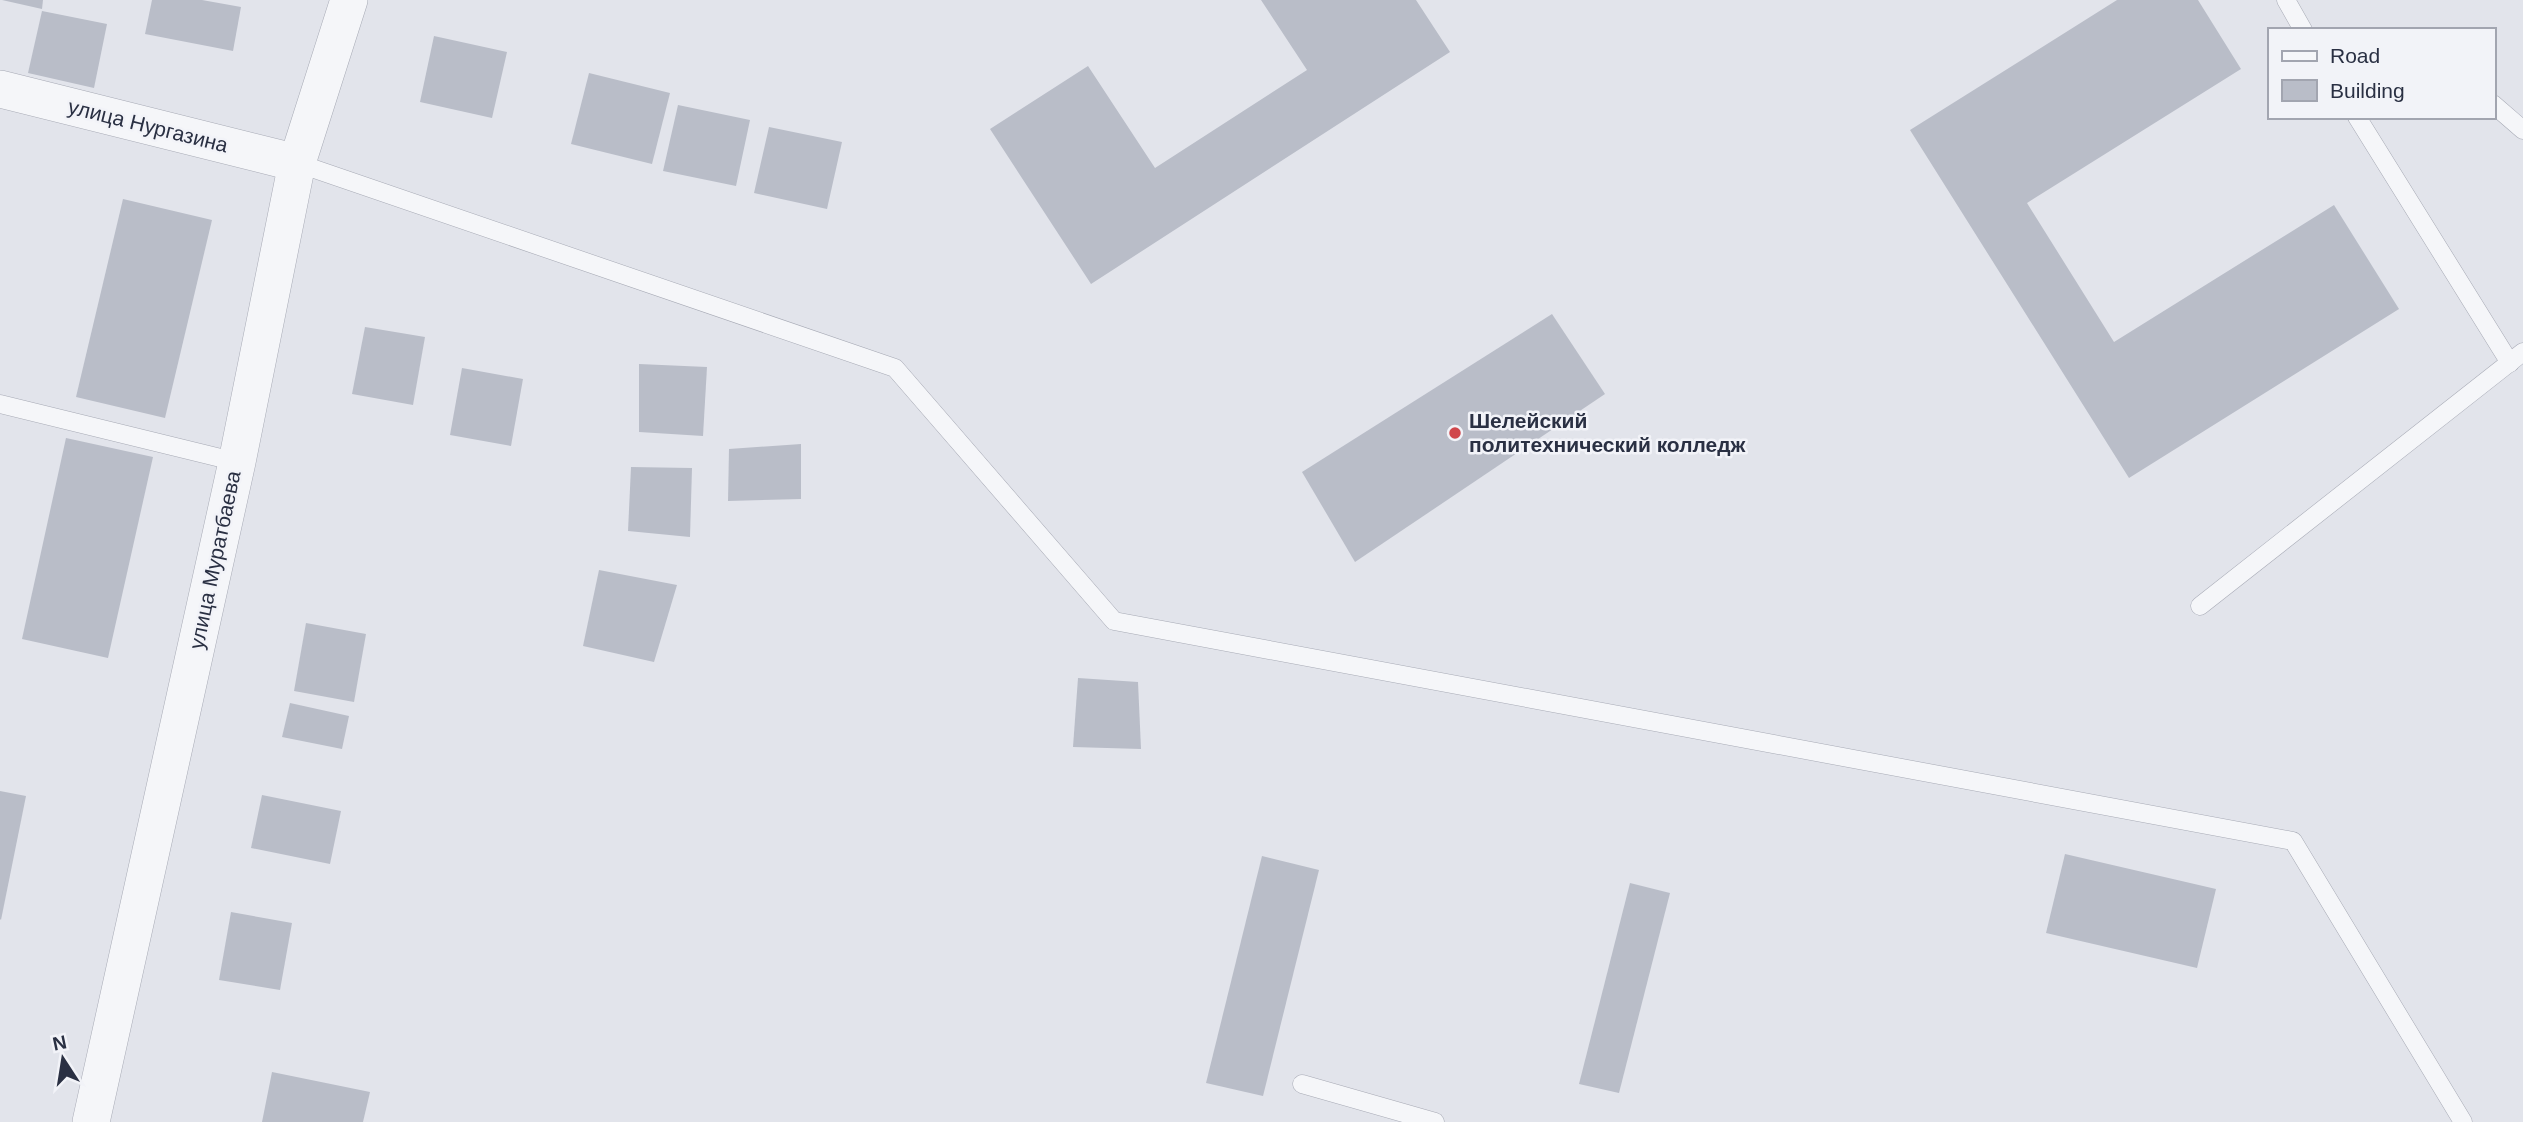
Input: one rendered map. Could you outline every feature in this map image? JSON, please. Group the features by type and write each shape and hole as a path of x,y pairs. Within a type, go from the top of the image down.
{"street":[{"name":"улица Муратбаева","path":"91,1122 237,462 297,163 349,0"},
{"name":"улица Нургазина","path":"0,89 297,163"}],"lane":[{"path":"2286,0 2302,28"},
{"path":"2495,106 2523,130"},
{"path":"2200,606 2516,358 2358,119"},
{"path":"297,163 895,368 1114,621 2293,841 2463,1122"},
{"path":"0,404 237,462"},
{"path":"1302,1084 1435,1122"}],"building":[{"path":"2,0 43,0 42,9"},
{"path":"152,0 202,0 241,7 233,51 145,34"},
{"path":"1261,0 1416,0 1450,52 1091,284 990,129 1088,66 1155,168 1307,70"},
{"path":"2117,0 2198,0 2241,69 2027,203 2114,342 2334,205 2399,309 2129,478 1910,130"},
{"path":"42,11 107,24 94,88 28,73"},
{"path":"434,36 507,52 492,118 420,102"},
{"path":"589,73 670,93 652,164 571,144"},
{"path":"678,105 750,120 736,186 663,171"},
{"path":"769,127 842,142 827,209 754,193"},
{"path":"123,199 212,220 165,418 76,397"},
{"name":"Шелейский политехнический колледж","path":"1552,314 1605,394 1355,562 1302,472"},
{"path":"365,327 425,337 413,405 352,394"},
{"path":"639,364 707,367 703,436 639,432"},
{"path":"462,368 523,379 511,446 450,435"},
{"path":"66,438 153,457 108,658 22,639"},
{"path":"801,444 801,499 728,501 729,449"},
{"path":"631,467 692,468 690,537 628,531"},
{"path":"599,570 677,585 654,662 583,646"},
{"path":"306,623 366,634 354,702 294,691"},
{"path":"1078,678 1138,682 1141,749 1073,747"},
{"path":"290,703 349,716 342,749 282,737"},
{"path":"0,791 26,796 1,920 0,919"},
{"path":"262,795 341,811 330,864 251,848"},
{"path":"2065,854 2216,889 2197,968 2046,933"},
{"path":"1262,856 1319,870 1263,1096 1206,1083"},
{"path":"1630,883 1670,893 1619,1093 1579,1084"},
{"path":"231,912 292,923 280,990 219,980"},
{"path":"272,1072 370,1092 363,1122 262,1122"}],"place":[{"name":"Шелейский политехнический колледж","path":"1455,433"}]}
